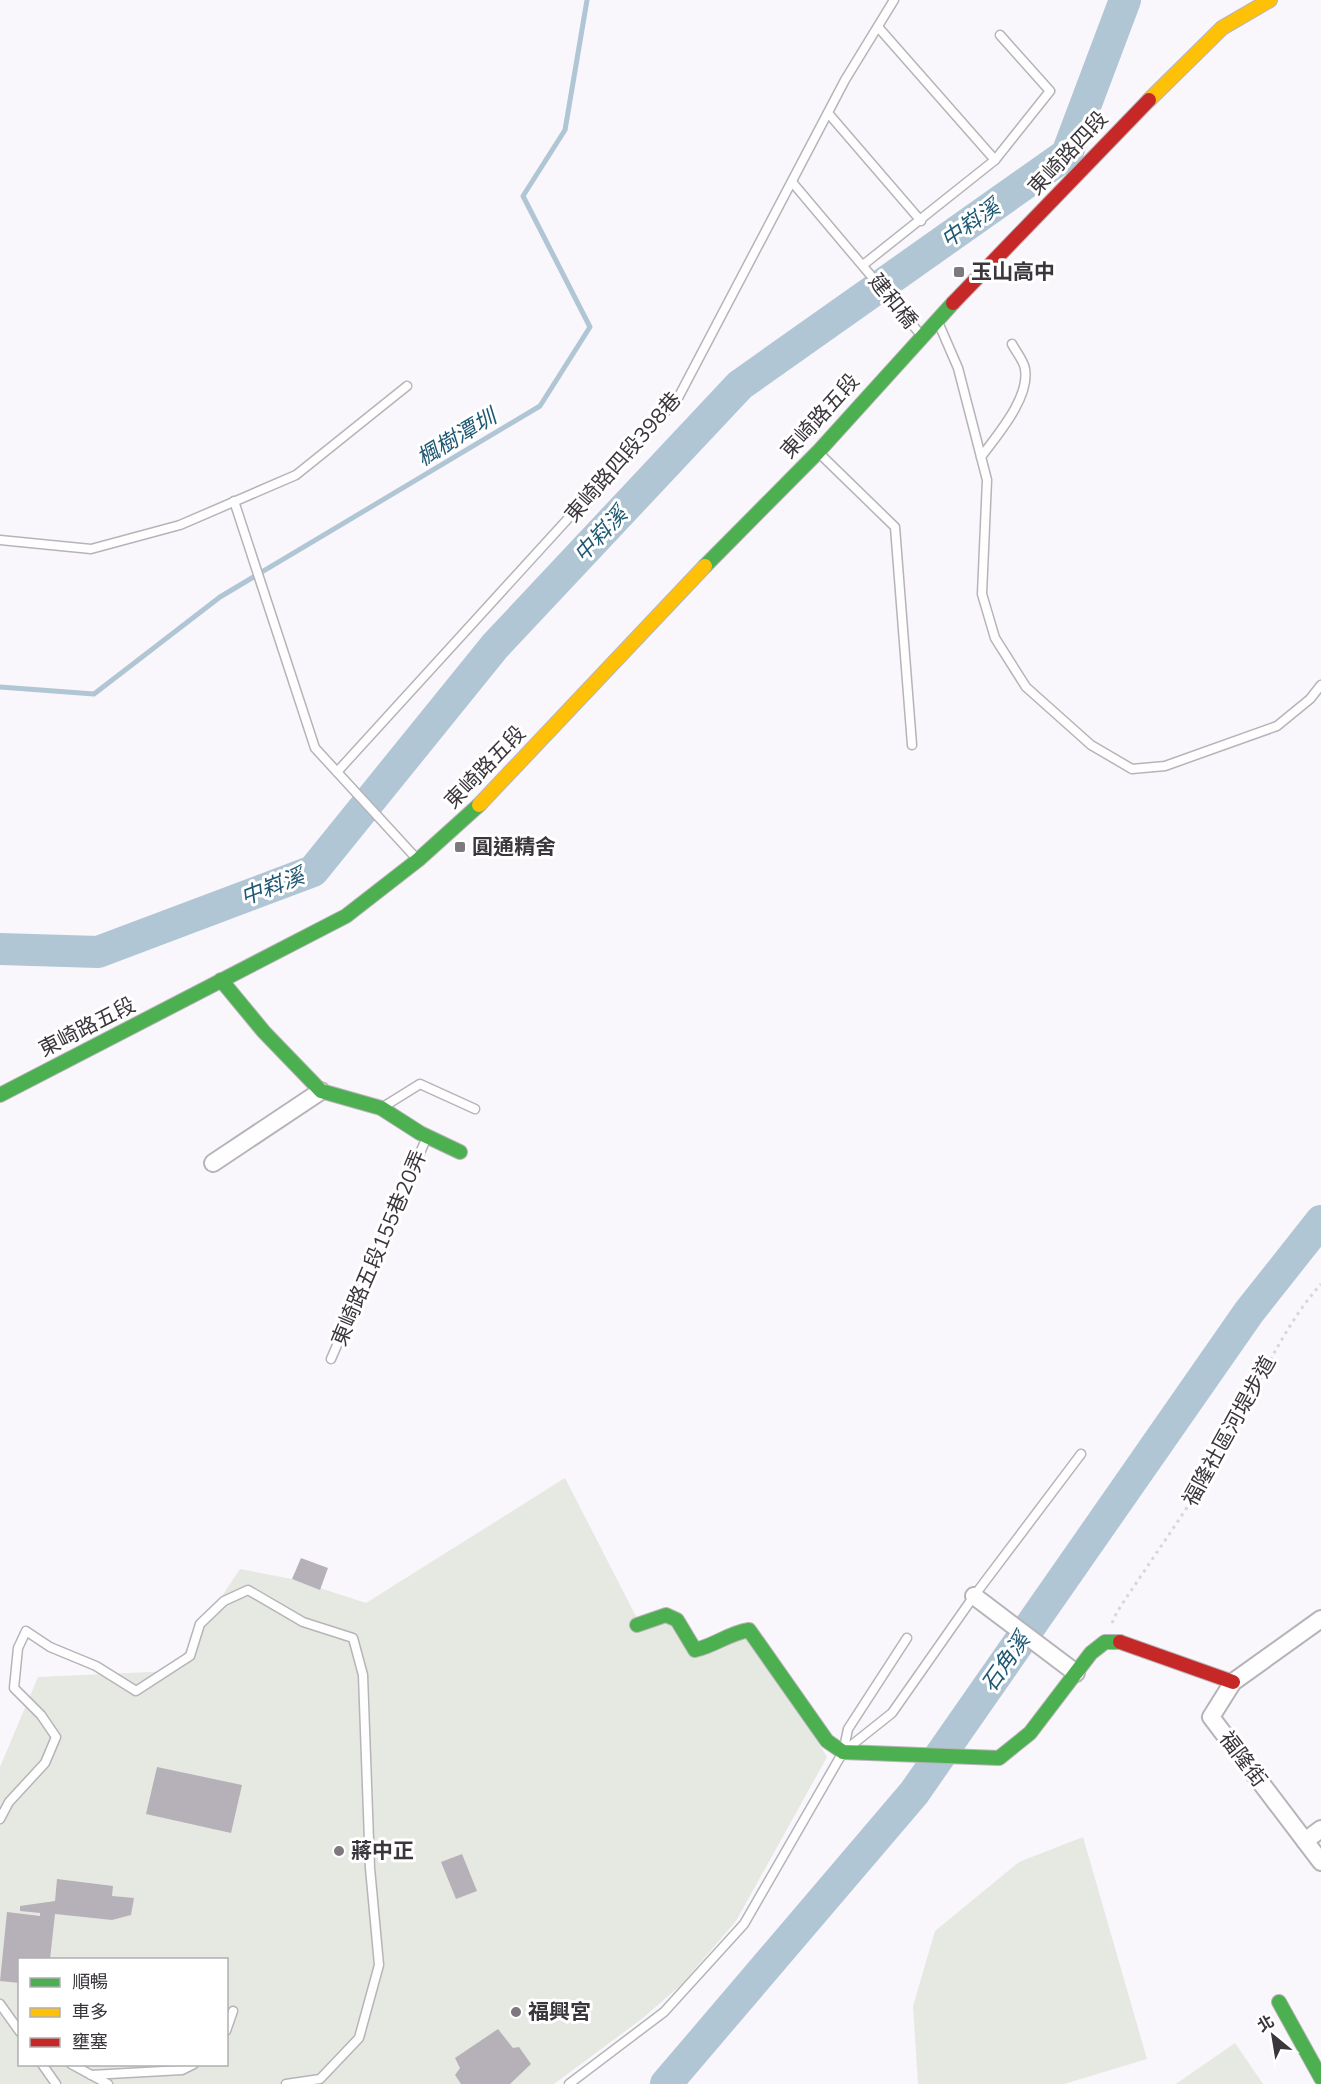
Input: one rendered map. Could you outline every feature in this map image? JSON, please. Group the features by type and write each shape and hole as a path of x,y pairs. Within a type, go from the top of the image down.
{"street":[{"name":"東崎路四段","path":"908,350 938,322 1201,47 1222,28 1270,0"},
{"name":"東崎路五段","path":"0,1095 346,916 418,860 486,799 703,568 818,452 908,350"},
{"path":"221,981 264,1032 321,1091 381,1108 427,1136 460,1152"},
{"path":"213,1163 321,1091"},
{"path":"974,1596 1076,1673"},
{"path":"637,1625 666,1615 677,1620 694,1650 710,1648 735,1630 749,1630 827,1741 843,1752 999,1758 1030,1732 1091,1653 1105,1642 1123,1642 1233,1682"},
{"name":"福隆街","path":"1321,1619 1233,1682 1211,1717 1321,1862"},
{"path":"1305,1841 1321,1829"},
{"path":"1279,2002 1321,2078"}],"lane":[{"name":"東崎路四段398巷","path":"337,772 678,398 828,113 894,0"},
{"path":"878,27 995,160"},
{"path":"863,266 995,160 1050,91 1000,35"},
{"path":"828,113 921,220"},
{"name":"建和橋","path":"792,182 922,337"},
{"path":"938,322 958,368 987,480 982,594 995,638 1026,687 1091,745 1132,769 1165,766 1277,726 1310,699 1321,685"},
{"path":"981,457 1012,415 1026,381 1025,367 1012,344"},
{"path":"0,540 91,549 180,525 296,475 406,386"},
{"path":"818,452 895,527 912,745"},
{"path":"234,501 315,748 418,860"},
{"path":"381,1108 420,1084 475,1109"},
{"name":"東崎路五段155巷20弄","path":"332,1359 427,1136"},
{"path":"843,1752 892,1713 974,1596 1081,1454"},
{"path":"0,1819 9,1802 45,1763 56,1737 41,1715 14,1688 18,1648 26,1631 50,1647 96,1666 136,1690 190,1656 200,1624 224,1601 248,1590 303,1622 353,1638 363,1675 370,1868 379,1965 358,2038 320,2079 286,2084"},
{"path":"569,2084 664,2012 744,1924 843,1752 848,1729 907,1638"},
{"path":"0,2004 18,2019"},
{"path":"0,2004 18,2029"},
{"path":"228,2025 232,2012"},
{"path":"43,2066 56,2084"},
{"path":"75,2066 108,2084"},
{"path":"91,2075 182,2070 190,2066"}],"path":[{"name":"福隆社區河堤步道","path":"1105,1642 1117,1612 1207,1477 1234,1431 1269,1359 1304,1303 1321,1284"}],"shaded area":[{"path":"565,1478 643,1630 672,1621 695,1655 750,1632 827,1757 736,1921 682,1984 643,2018 554,2084 0,2084 0,1767 38,1677 172,1671 240,1569 292,1579 366,1603"},
{"path":"1083,1837 1147,2059 1064,2084 918,2084 913,2006 935,1931 1019,1862"},
{"path":"1235,2043 1263,2084 1176,2084"}],"building":[{"path":"301,1558 328,1568 320,1590 292,1579"},
{"path":"157,1767 242,1785 231,1833 146,1814"},
{"path":"462,1854 477,1891 456,1899 441,1862"},
{"path":"57,1879 113,1886 112,1896 134,1898 131,1915 112,1920 55,1914 50,1958 18,1958 18,1983 0,1981 7,1912 40,1916 40,1913 20,1911 20,1906 55,1901"},
{"path":"498,2029 513,2048 519,2047 531,2064 510,2084 461,2084 455,2075 460,2068 455,2058"}],"waterway":[{"name":"楓樹潭圳","path":"0,687 94,694 220,597 540,406 590,327 523,196 565,130 587,0"},
{"name":"中嵙溪","path":"0,949 98,952 313,871 495,646 740,385 1067,154 1125,0"},
{"name":"石角溪","path":"666,2084 914,1793 1249,1312 1321,1221"}],"traffic: fast":[{"path":"705,566 818,452 953,303"},
{"path":"0,1095 346,916 418,860 479,805"},
{"path":"221,980 264,1032 321,1091 381,1108 420,1133 460,1152"},
{"path":"637,1625 666,1615 677,1620 695,1650 749,1630 827,1741 843,1752 999,1758 1030,1733 1091,1653 1105,1642 1120,1642"},
{"path":"1279,2002 1321,2078"}],"traffic: slow":[{"path":"1149,100 1222,28 1270,0"},
{"path":"479,805 705,566"}],"traffic: jam":[{"path":"953,303 1149,100"},
{"path":"1120,1642 1233,1682"}],"place":[{"name":"玉山高中","path":"959,272"},
{"name":"圓通精舍","path":"460,847"},
{"name":"蔣中正","path":"339,1851"},
{"name":"福興宮","path":"516,2012"}]}
